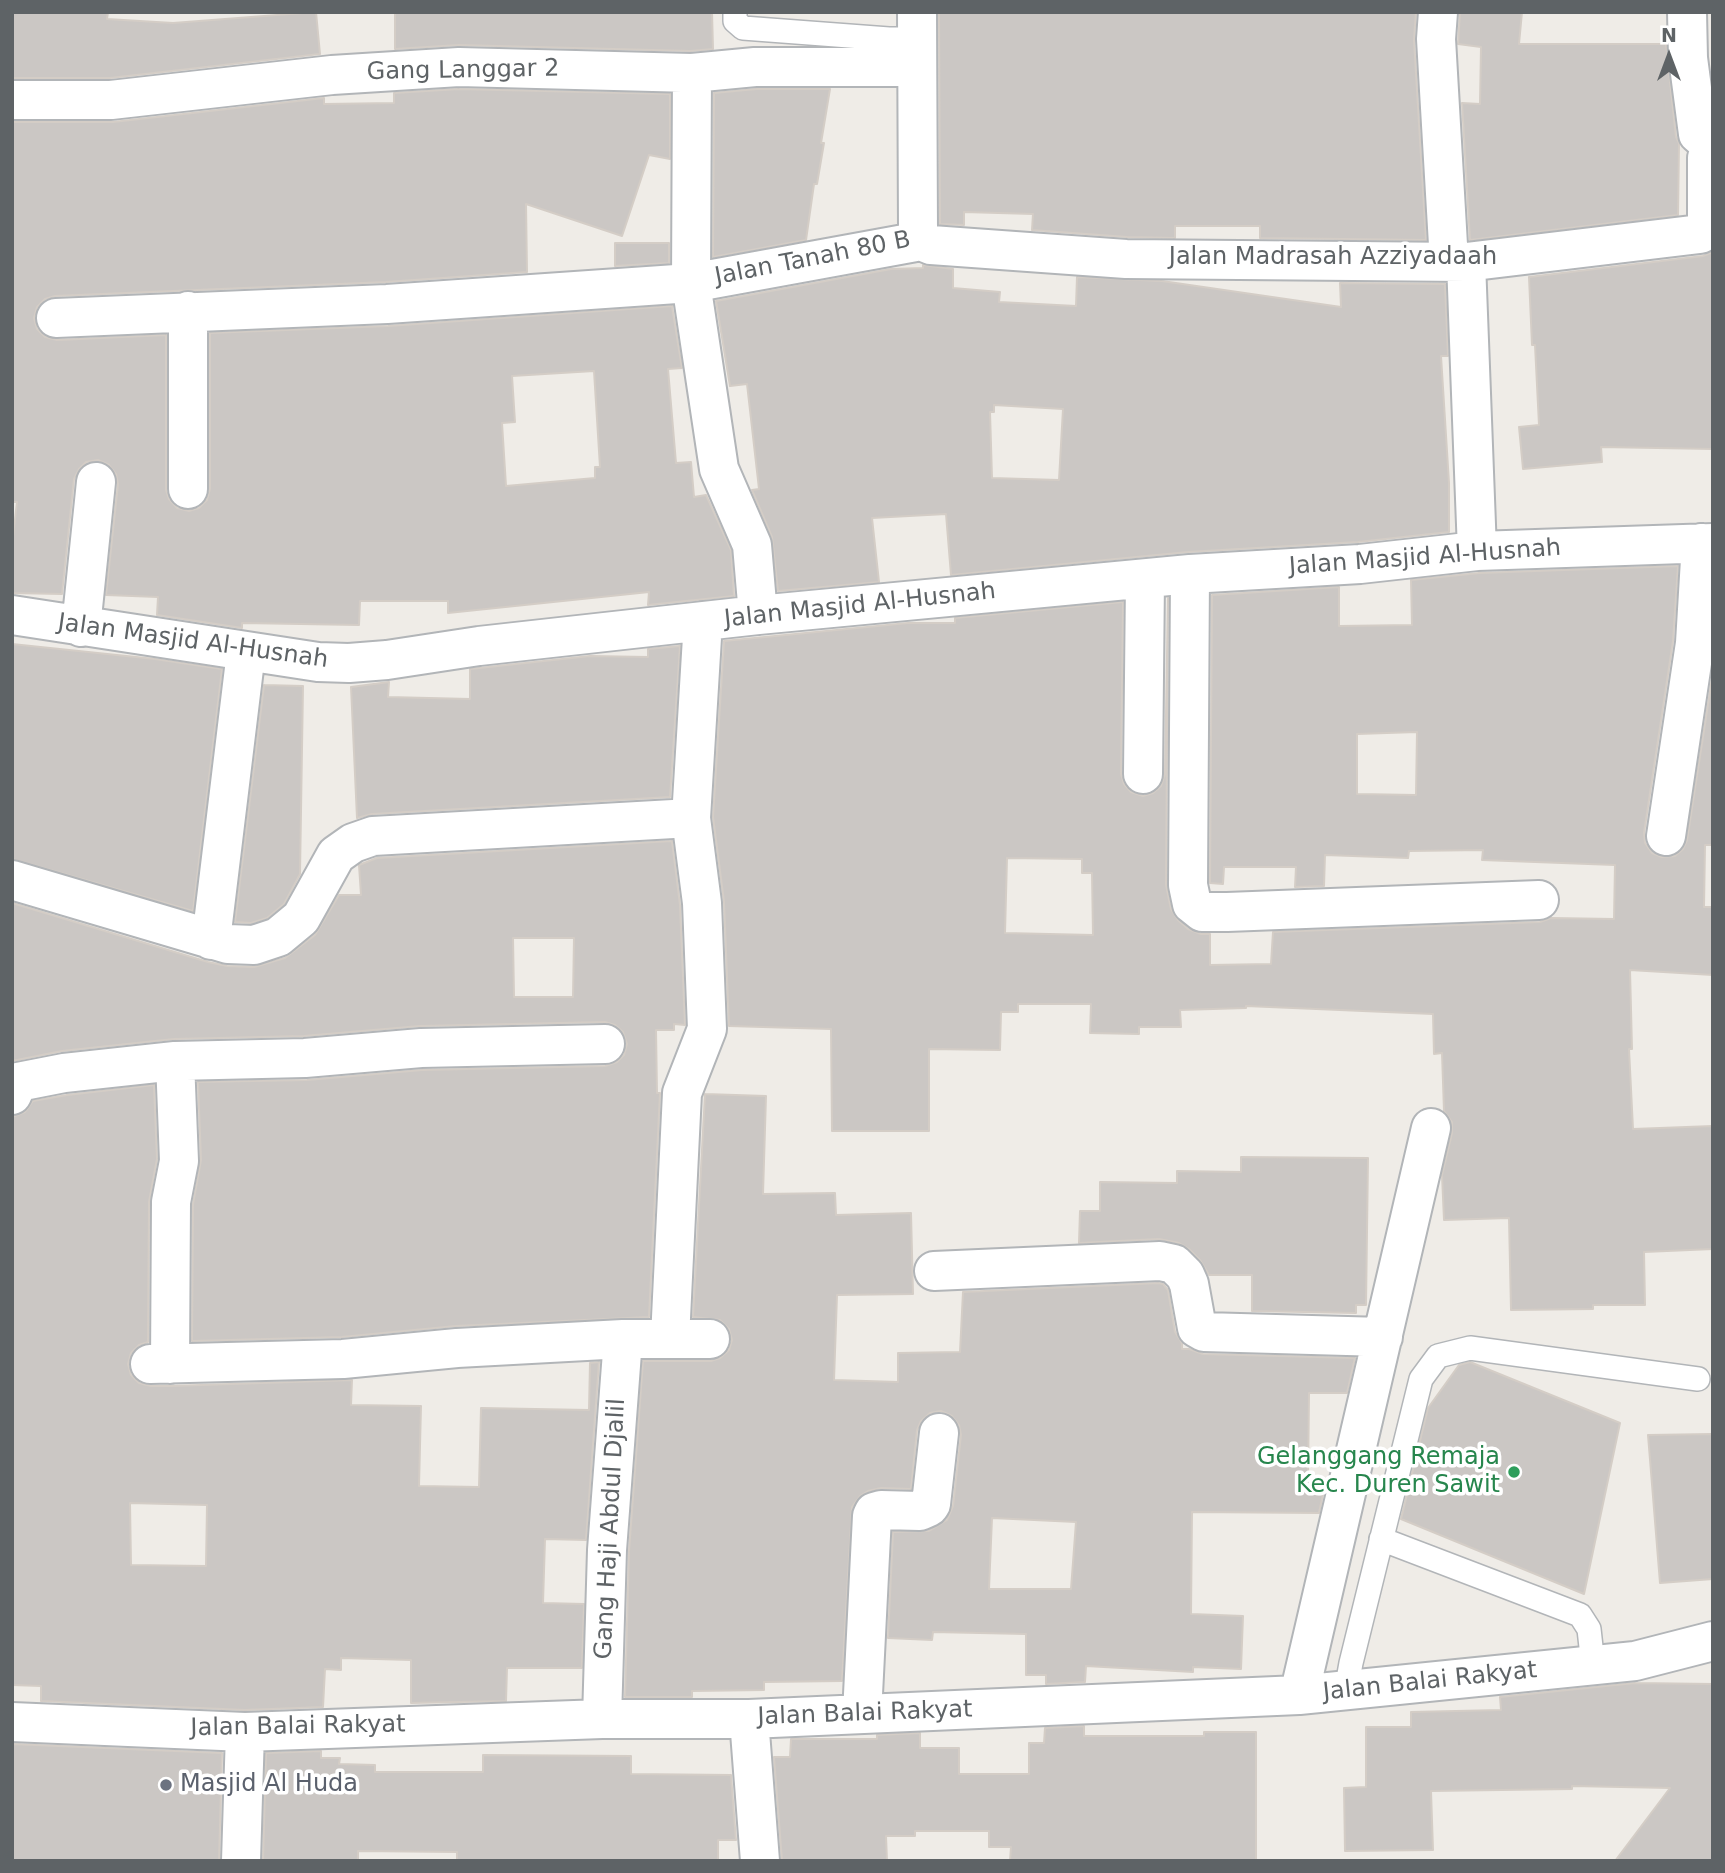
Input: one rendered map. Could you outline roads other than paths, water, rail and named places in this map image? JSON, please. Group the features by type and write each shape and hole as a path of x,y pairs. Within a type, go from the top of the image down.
{"street":[{"path":"1438,12 1436,38 1457,262 1477,551"},
{"path":"1687,12 1688,58 1698,134 1713,149"},
{"name":"Gang Langgar 2","path":"12,100 111,100 332,75 458,67 692,73 755,67 916,39"},
{"name":"Jalan Tanah 80 B","path":"56,318 387,304 691,283 921,241 918,230 916,39"},
{"path":"692,73 691,283 719,469 752,545 758,615"},
{"name":"Jalan Madrasah Azziyadaah","path":"921,241 931,245 1126,259 1457,262 1700,233 1707,221 1707,158 1713,149"},
{"path":"188,311 188,489"},
{"path":"81,626 96,481"},
{"path":"1666,836 1707,543"},
{"name":"Jalan Masjid Al-Husnah","path":"12,615 246,652 318,662 349,663 758,615 1190,574 1360,564 1477,551 1707,543"},
{"path":"1190,574 1188,886 1192,904 1202,912 1227,912 1539,900"},
{"path":"1143,774 1145,579"},
{"path":"670,1338 682,1093 707,1029 702,903 691,818 703,621"},
{"path":"211,940 246,652"},
{"path":"12,880 211,940 254,945 278,937 300,918 336,855 353,843 373,836 691,818"},
{"path":"12,1095 18,1082 64,1073 175,1060 305,1058 421,1048 605,1044"},
{"path":"175,1060 179,1161 171,1202 160,1364 343,1359 457,1348 623,1339 710,1339"},
{"path":"1299,1695 1431,1128"},
{"path":"934,1271 1160,1261 1174,1264 1185,1275 1195,1308 1197,1328 1204,1332 1383,1337"},
{"name":"Gang Haji Abdul Djalil","path":"602,1719 607,1550 623,1339"},
{"path":"862,1714 872,1516 874,1512 881,1510 920,1511 931,1504 939,1433"},
{"name":"Jalan Balai Rakyat","path":"12,1722 245,1732 602,1719 749,1719 1299,1695 1635,1661 1713,1641"},
{"path":"749,1719 760,1861"},
{"path":"241,1861 245,1732"}],"lane":[{"path":"735,12 736,21 743,28 916,39"},
{"path":"1346,1691 1421,1380 1438,1356 1470,1348 1698,1380"},
{"path":"1381,1539 1580,1615 1589,1629 1593,1665"}],"place":[{"name":"Gelanggang Remaja Kec. Duren Sawit","path":"1514,1472"},
{"name":"Masjid Al Huda","path":"166,1785"}]}
